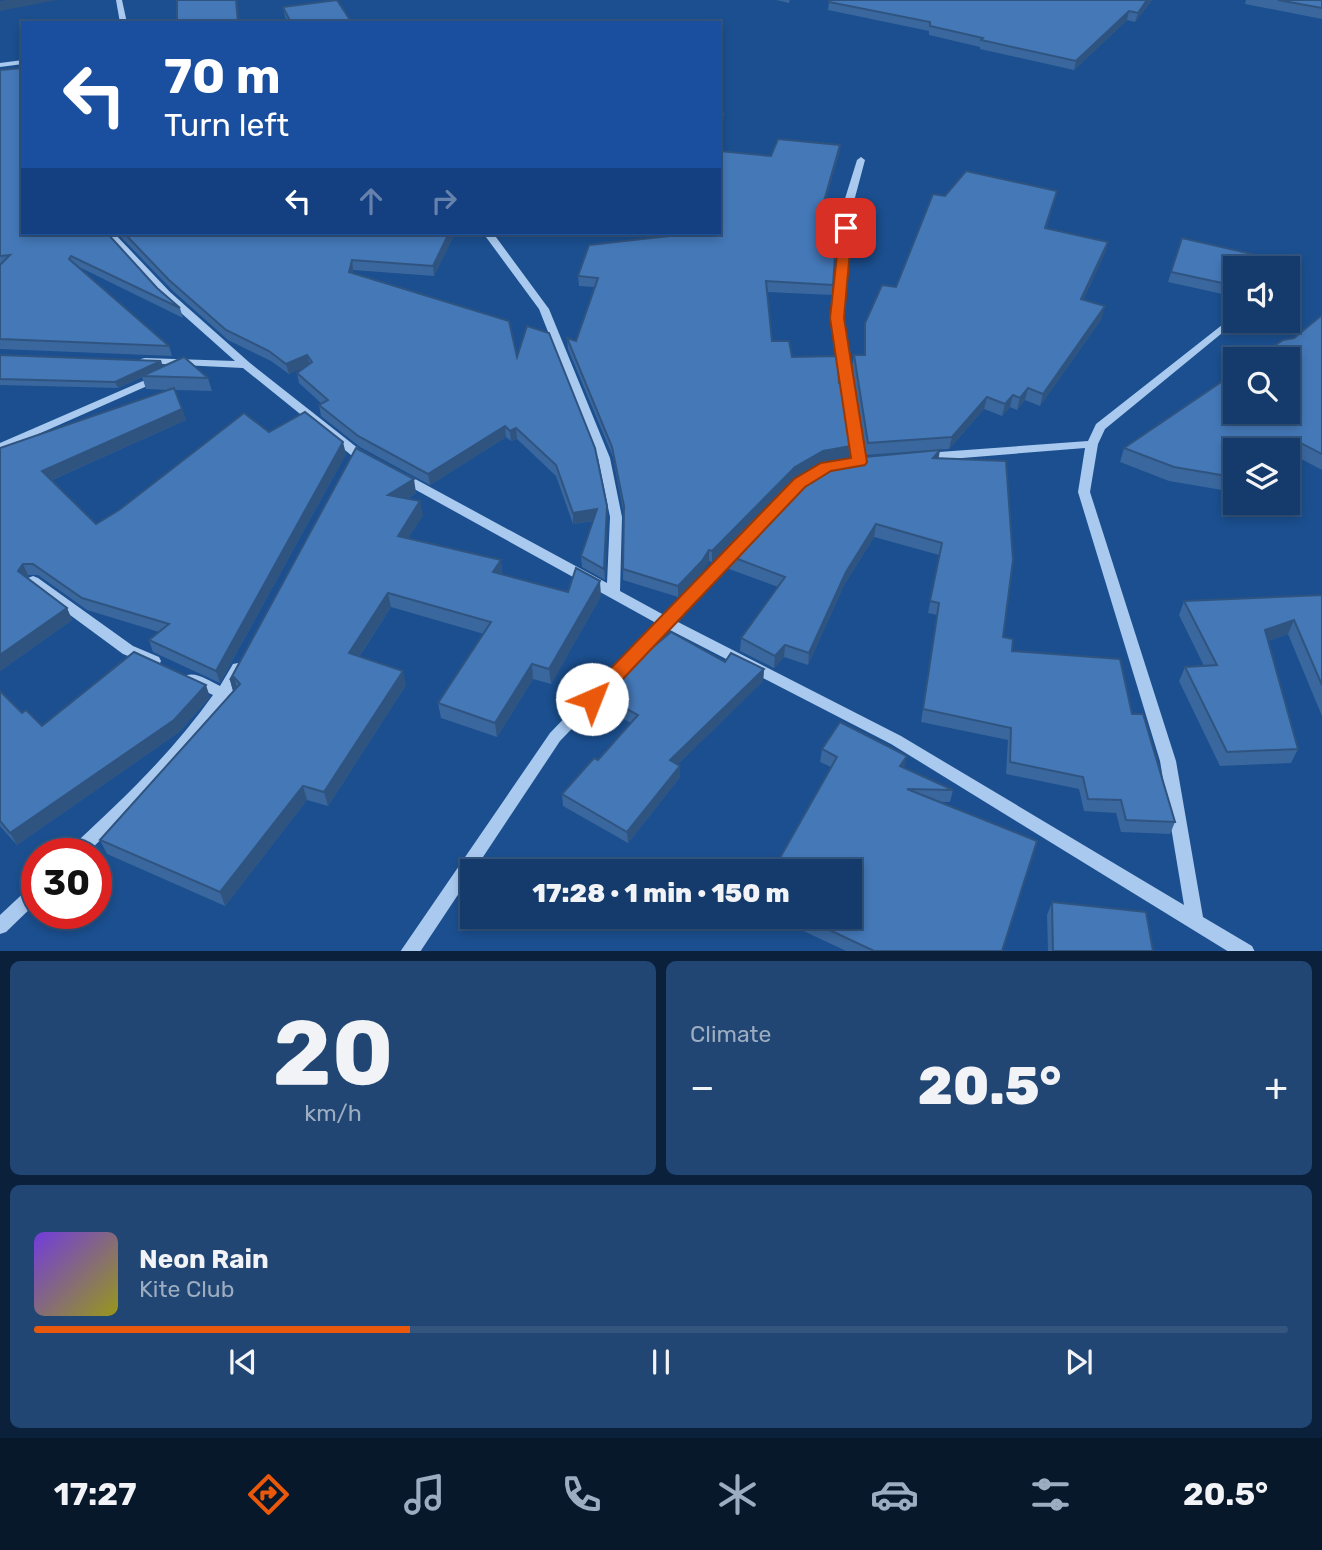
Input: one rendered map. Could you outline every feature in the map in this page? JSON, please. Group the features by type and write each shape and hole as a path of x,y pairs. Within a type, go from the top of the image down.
{"street":[{"path":"119,0 124,21"},
{"path":"0,65 21,62"},
{"path":"860,462 837,318 848,205 861,160"},
{"path":"111,235 166,294 352,458 386,468 612,593 896,740 1246,951"},
{"path":"489,235 544,309 604,458 616,517 612,593"},
{"path":"1195,920 1168,761 1084,492 1092,444 1100,427 1223,328"},
{"path":"138,360 246,365"},
{"path":"0,447 191,363"},
{"path":"914,457 1092,444"},
{"path":"409,951 555,737 800,483 827,467"},
{"path":"33,581 128,650 224,694"},
{"path":"92,838 144,788 224,694 243,658"},
{"path":"0,926 21,906"}],"building":[{"path":"177,0 236,0 238,21 177,21"},
{"path":"337,0 350,20 356,21 290,21 283,7"},
{"path":"829,0 1147,0 1138,13 1129,11 1076,61 981,40 983,38 930,26 930,22"},
{"path":"1278,0 1322,0 1322,8"},
{"path":"21,68 21,235 109,235 157,288 180,308 71,256 69,259 169,346 0,339 0,265 10,255 0,256 0,70"},
{"path":"778,139 840,145 824,201 834,202 833,285 766,281 772,341 789,341 792,357 838,356 839,384 841,378 851,446 823,451 795,467 712,551 709,550 678,586 623,569 624,506 612,447 567,338 576,341 598,278 578,276 589,245 678,235 721,235 721,151 771,156"},
{"path":"966,171 1057,191 1045,228 1108,242 1081,299 1105,306 1043,394 1028,388 1020,398 1013,395 1005,404 987,397 952,437 868,443 854,355 865,355 865,323 882,285 896,287 933,194 945,196"},
{"path":"126,235 448,235 433,266 352,260 349,272 509,321 517,357 527,326 549,333 595,448 607,506 604,569 581,556 597,509 573,513 556,465 516,428 510,431 505,426 428,474 358,436 319,405 328,400 297,373 312,362 307,355 286,364 269,351 226,330 169,280"},
{"path":"1182,238 1252,254 1223,256 1223,283 1171,272"},
{"path":"1322,315 1322,454 1300,443 1300,438 1223,438 1223,475 1174,467 1124,448 1223,381 1223,424 1300,424 1300,347 1273,347 1283,340 1294,338"},
{"path":"0,355 161,361 115,382 0,379"},
{"path":"184,357 208,378 142,376"},
{"path":"174,388 182,409 42,471 96,524 119,510 244,413 269,432 305,412 343,442 216,671 149,640 169,624 82,598 33,564 23,564 18,571 67,608 0,655 0,448"},
{"path":"356,448 414,479 388,495 420,501 398,536 501,560 493,572 568,592 576,568 600,581 549,669 532,664 495,723 438,703 491,622 388,593 349,653 403,671 324,792 303,786 220,892 112,845 112,838 102,838 240,684 234,677 230,680"},
{"path":"940,450 933,458 1006,461 1013,560 1003,637 1013,639 1012,651 1120,659 1132,714 1143,714 1175,822 1126,820 1121,800 1088,799 1083,777 1010,762 1011,728 923,709 939,603 930,601 942,543 876,524 846,572 809,653 785,645 775,656 741,638 785,577 730,556 807,476 832,460"},
{"path":"1322,595 1322,685 1294,620 1265,630 1298,749 1227,752 1185,667 1217,665 1184,601"},
{"path":"671,632 725,662 731,653 764,669 670,760 680,766 627,832 562,794 594,758 598,760 638,715 606,698 646,653"},
{"path":"134,652 206,685 174,720 10,833 0,821 0,691 22,713 26,710 42,726"},
{"path":"840,722 907,756 900,766 953,790 907,789 1037,841 1002,951 874,951 827,929 862,929 862,859 779,859 837,757 822,749"},
{"path":"1052,902 1146,912 1153,951 1053,951"}],"route":[{"path":"592,699 800,483 827,467 859,462 854,413 837,318 846,228"}]}
